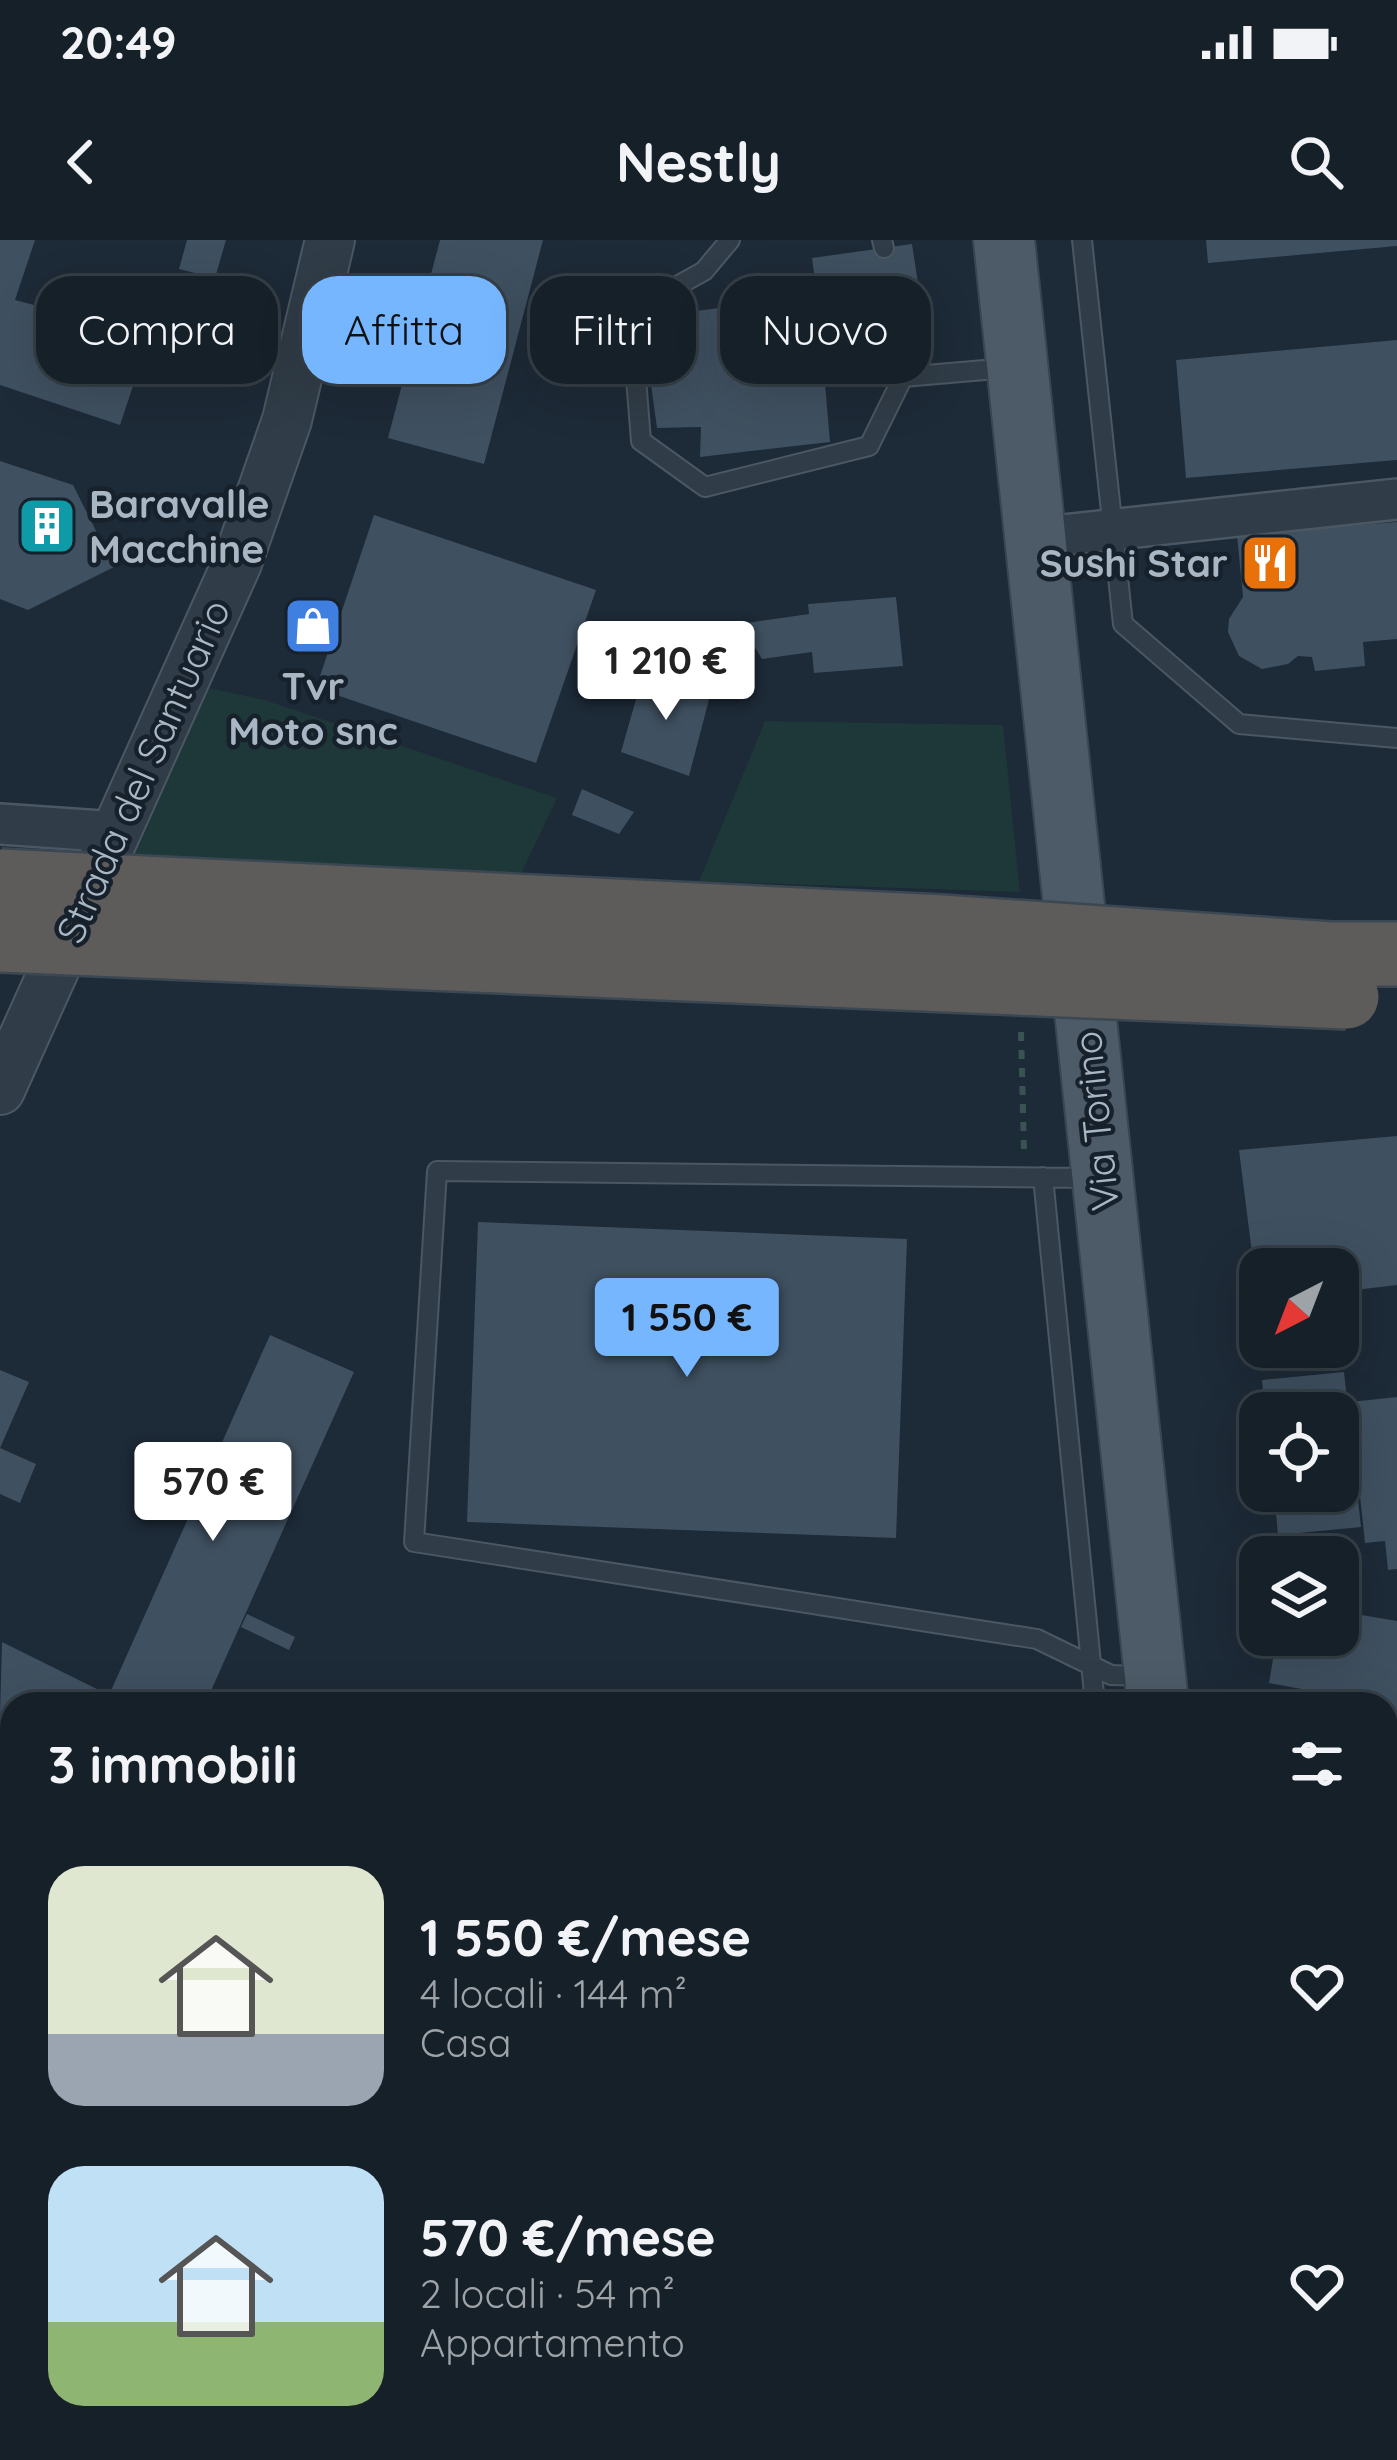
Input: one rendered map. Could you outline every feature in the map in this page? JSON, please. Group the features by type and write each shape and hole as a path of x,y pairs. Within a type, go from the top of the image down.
{"highway":[{"path":"0,881 942,927 1359,983"},
{"path":"0,940 1359,983 1397,954"}],"main road":[{"name":"Via Torino","path":"1004,240 1035,538 1072,1177 1157,1690"}],"street":[{"name":"Strada del Santuario","path":"0,1090 237,562 286,420 330,240"},
{"path":"1035,538 1397,499"},
{"path":"0,824 116,832"}],"lane":[{"path":"730,240 704,271 668,291 633,341 641,441 705,487 869,446 900,384"},
{"path":"1082,240 1123,624 1239,724 1397,738"},
{"path":"931,375 1017,367"},
{"path":"1094,1692 1091,1665 1072,1177 437,1171 414,1542 1037,1639 1091,1665 1112,1675 1157,1690"}],"green space":[{"path":"204,687 265,700 557,798 521,874 130,861"},
{"path":"765,721 1003,725 1020,892 699,881"}],"building":[{"path":"0,240 35,240 15,300 36,306 36,384 134,384 120,425 0,385"},
{"path":"187,240 226,240 216,276 179,269"},
{"path":"440,240 543,240 506,380 506,276 431,276"},
{"path":"1206,240 1397,240 1397,246 1208,263"},
{"path":"912,244 917,276 815,276 812,258"},
{"path":"720,308 720,384 825,384 830,442 700,457 701,427 657,428 651,384 696,384 696,311"},
{"path":"1397,340 1397,460 1186,478 1176,360"},
{"path":"402,384 505,384 484,464 388,438"},
{"name":"Baravalle Macchine","path":"0,461 73,485 114,567 28,610 0,599"},
{"path":"374,515 596,590 536,763 316,688"},
{"path":"1397,522 1397,639 1363,642 1365,666 1315,671 1312,657 1298,656 1288,664 1262,669 1239,656 1228,632 1229,619 1243,597 1237,535"},
{"path":"896,597 903,666 814,673 812,652 762,659 740,624 809,614 808,604"},
{"path":"644,671 711,692 689,776 621,752"},
{"path":"582,789 634,812 619,834 572,815"},
{"path":"1397,1136 1397,1285 1359,1290 1359,1248 1251,1248 1239,1150"},
{"path":"478,1222 907,1239 896,1538 467,1522"},
{"path":"270,1335 354,1372 210,1692 110,1692"},
{"path":"0,1370 29,1382 0,1448"},
{"path":"1344,1372 1346,1392 1263,1392 1262,1380"},
{"path":"1397,1397 1397,1569 1388,1570 1385,1541 1365,1543 1359,1487 1359,1401"},
{"path":"0,1448 36,1464 20,1503 0,1494"},
{"path":"1359,1509 1361,1527 1278,1535 1276,1512"},
{"path":"247,1614 295,1637 289,1650 241,1627"},
{"path":"1359,1615 1397,1621 1397,1692 1307,1692 1269,1683 1274,1656 1359,1656"},
{"path":"2,1642 103,1692 1,1692"}],"place":[{"name":"Baravalle Macchine","path":"47,526"},
{"name":"Sushi Star","path":"1270,563"},
{"name":"Tvr Moto snc","path":"313,626"}]}
